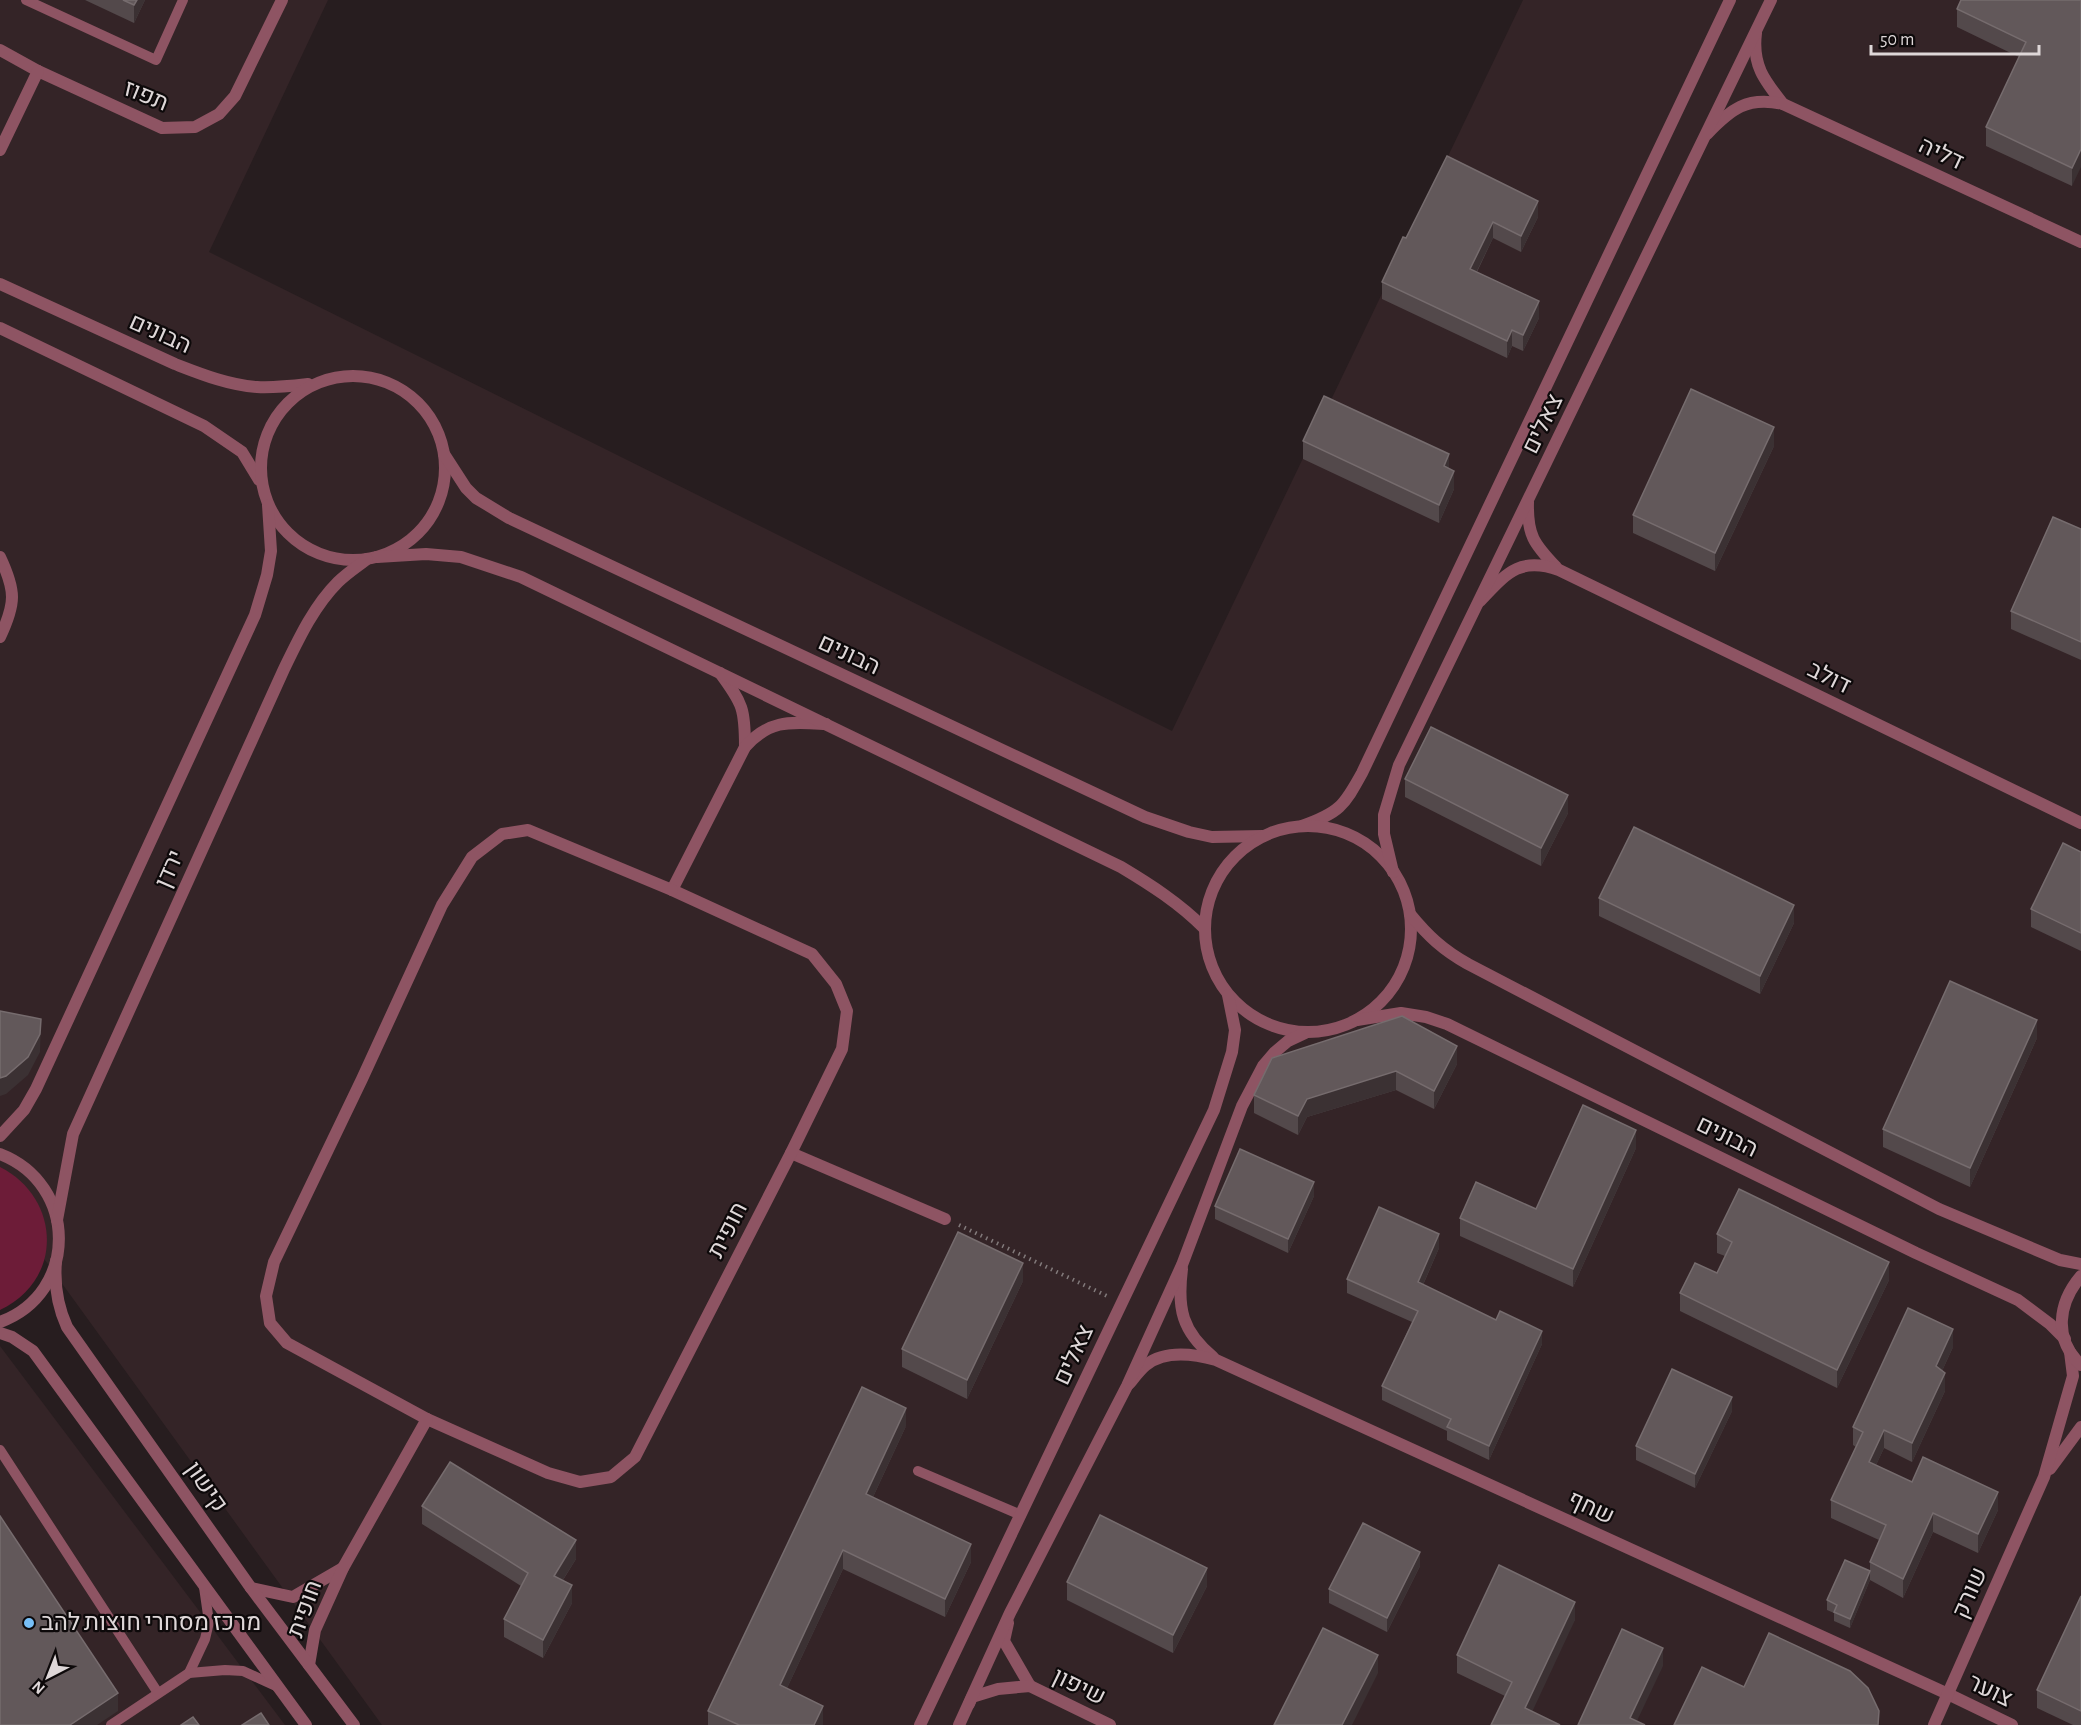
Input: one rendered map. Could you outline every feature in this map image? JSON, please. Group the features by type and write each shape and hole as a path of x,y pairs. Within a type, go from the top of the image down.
{"street":[{"name":"תפוז","path":"0,50 38,71 162,128 195,127 219,114 235,96 282,0"},
{"name":"צאלים","path":"1302,826 1327,817 1340,807 1362,773 1730,0"},
{"name":"צאלים","path":"1394,872 1384,834 1384,815 1399,765 1771,0"},
{"name":"דליה","path":"1757,28 1754,48 1758,65 1764,80 1784,104"},
{"path":"0,150 38,71"},
{"name":"דליה","path":"1704,138 1724,116 1740,106 1772,102 1784,104 2081,242"},
{"path":"0,276 16,292"},
{"name":"הבונים","path":"0,284 204,375 254,387 313,384"},
{"path":"0,328 204,426 242,452 253,467 268,505 280,524 295,540 311,550 332,558 426,554 461,557 521,577 1121,867 1160,891 1204,928"},
{"path":"262,486 260,470 263,442 272,422 282,407 313,384 331,377 347,375 369,377 395,386 412,397 427,413 437,430 444,454 444,479 440,498 434,512 420,531 391,552 372,558"},
{"name":"הבונים","path":"444,454 466,488 476,498 509,518 1145,817 1212,837 1263,836"},
{"name":"דולב","path":"1528,502 1527,524 1533,538 1542,552 1559,570"},
{"name":"ירדן","path":"0,1136 24,1110 36,1089 255,615 267,575 271,551 268,505"},
{"path":"0,557 11,580 12,611 0,637"},
{"name":"ירדן","path":"57,1220 73,1134 284,669 328,592 340,580 372,558"},
{"name":"דולב","path":"1480,602 1510,572 1528,565 1542,564 1559,570 2081,823"},
{"path":"720,673 743,708 745,747"},
{"path":"672,890 745,747 763,730 776,725 796,722 829,724"},
{"path":"959,1725 1010,1613 1127,1386 1182,1265 1242,1106 1263,1066 1288,1041 1305,1033 1332,1029 1357,1020 1378,1006 1394,986 1405,964 1410,939 1410,914 1404,892 1394,872 1376,852 1354,837 1329,828 1302,826 1282,829 1263,836 1239,851 1220,873 1208,899 1204,928 1207,952 1215,975 1228,995 1250,1015 1276,1028 1305,1033"},
{"name":"חופית","path":"528,830 672,890 812,954 836,984 847,1011 842,1049 791,1153 635,1457 611,1477 580,1482 548,1473 427,1419 287,1343 270,1323 266,1296 274,1262 362,1079 442,904 472,857 502,834 528,830"},
{"name":"הבונים","path":"1410,914 1427,935 1446,952 1468,964 1938,1209 2061,1260 2081,1264"},
{"name":"צאלים","path":"920,1725 1214,1110 1232,1052 1235,1030 1228,995"},
{"name":"הבונים","path":"1357,1020 1401,1013 1426,1017 1448,1024 1916,1253 2018,1300 2050,1324 2065,1339"},
{"path":"791,1153 945,1219"},
{"path":"0,1154 18,1163 39,1182 53,1206 57,1220"},
{"name":"קישון","path":"57,1220 59,1248 54,1280 59,1310 67,1327 252,1588 354,1725"},
{"path":"0,1322 18,1314 38,1296 52,1274 56,1261"},
{"name":"שחף","path":"1182,1265 1179,1295 1182,1317 1198,1344 1216,1360"},
{"path":"2081,1276 2071,1288 2064,1303 2061,1320 2070,1352 2081,1365"},
{"path":"0,1333 12,1337 33,1351 306,1725"},
{"name":"שורק","path":"1934,1725 2044,1477 2073,1376 2070,1352"},
{"name":"שחף","path":"1127,1386 1146,1365 1165,1357 1185,1354 1216,1360 1948,1694"},
{"name":"חופית","path":"309,1665 315,1630 343,1568 427,1419"},
{"name":"שורק","path":"2044,1477 2081,1427"},
{"name":"חופית","path":"252,1588 293,1597 343,1568"},
{"name":"שיפון","path":"1010,1613 1004,1641 1030,1686"},
{"name":"שיפון","path":"959,1725 972,1697 998,1689 1030,1686 1110,1725"},
{"name":"צוער","path":"1948,1694 2012,1725"}],"lane":[{"path":"26,0 156,60 183,0"},
{"path":"0,1450 158,1693"},
{"path":"918,1471 1021,1515"},
{"path":"189,1673 205,1639 210,1622 204,1587"},
{"path":"111,1725 189,1673 243,1671 279,1688"}],"path":[{"path":"945,1219 1122,1303"}],"shaded area":[{"path":"0,0 328,0 209,252 1172,731 1523,0 2081,0 2081,1725 382,1725 0,1198"},
{"path":"0,1167 20,1181 35,1198 44,1218 47,1239 44,1260 36,1279 21,1297 0,1310"},
{"path":"0,1346 285,1725 0,1725"}],"building":[{"path":"123,0 137,0 134,5"},
{"path":"1961,0 2081,0 2081,149 2072,168 1986,127 2026,42 1957,9"},
{"path":"1447,156 1538,201 1521,236 1493,222 1470,269 1539,301 1523,335 1512,330 1507,341 1382,282 1403,237 1406,238"},
{"path":"1691,389 1774,427 1715,553 1633,515"},
{"path":"1324,396 1449,454 1444,466 1454,471 1439,505 1303,441"},
{"path":"2053,517 2081,529 2081,642 2011,611"},
{"path":"1431,727 1568,795 1541,848 1405,779"},
{"path":"1634,827 1794,905 1760,976 1599,898"},
{"path":"2063,843 2081,852 2081,933 2031,909"},
{"path":"1950,981 2037,1020 1970,1168 1883,1129"},
{"path":"0,1011 41,1019 40,1034 28,1057 6,1076 0,1078"},
{"path":"1402,1016 1457,1046 1434,1091 1396,1071 1307,1099 1298,1116 1254,1095 1272,1058"},
{"path":"1583,1105 1636,1130 1573,1269 1460,1218 1476,1182 1536,1209"},
{"path":"1240,1149 1314,1182 1288,1239 1215,1206"},
{"path":"1739,1189 1889,1262 1837,1370 1680,1293 1695,1263 1717,1273 1732,1242 1717,1234"},
{"path":"1379,1207 1439,1234 1418,1282 1496,1320 1500,1311 1542,1331 1489,1446 1447,1427 1451,1419 1382,1386 1418,1311 1347,1279"},
{"path":"958,1232 1023,1263 967,1380 902,1349"},
{"path":"1908,1308 1953,1329 1936,1366 1945,1373 1912,1443 1884,1430 1869,1462 1912,1482 1923,1457 1998,1492 1978,1534 1933,1513 1903,1579 1870,1562 1886,1525 1831,1500 1863,1432 1853,1427"},
{"path":"1672,1369 1732,1397 1695,1474 1636,1446"},
{"path":"862,1387 906,1408 866,1494 971,1544 945,1599 843,1550 780,1685 823,1706 814,1725 739,1725 708,1711"},
{"path":"450,1462 576,1540 554,1576 572,1585 543,1640 504,1619 528,1573 422,1506"},
{"path":"1100,1515 1207,1568 1173,1635 1067,1582"},
{"name":"מרכז מסחרי חוצות להב","path":"0,1516 118,1693 70,1725 0,1725"},
{"path":"1363,1523 1420,1552 1387,1618 1329,1589"},
{"path":"1845,1560 1870,1571 1850,1619 1834,1612 1837,1605 1827,1600"},
{"path":"1499,1565 1575,1602 1525,1708 1560,1725 1491,1725 1512,1682 1457,1655"},
{"path":"2081,1596 2081,1711 2037,1690"},
{"path":"1323,1628 1378,1655 1342,1725 1274,1725"},
{"path":"1622,1629 1663,1648 1630,1718 1645,1725 1578,1725"},
{"path":"1769,1633 1850,1671 1868,1688 1879,1711 1878,1725 1674,1725 1702,1667 1744,1687"},
{"path":"261,1713 269,1725 242,1725"},
{"path":"193,1717 199,1725 181,1725"}],"place":[{"name":"מרכז מסחרי חוצות להב","path":"29,1623"}]}
